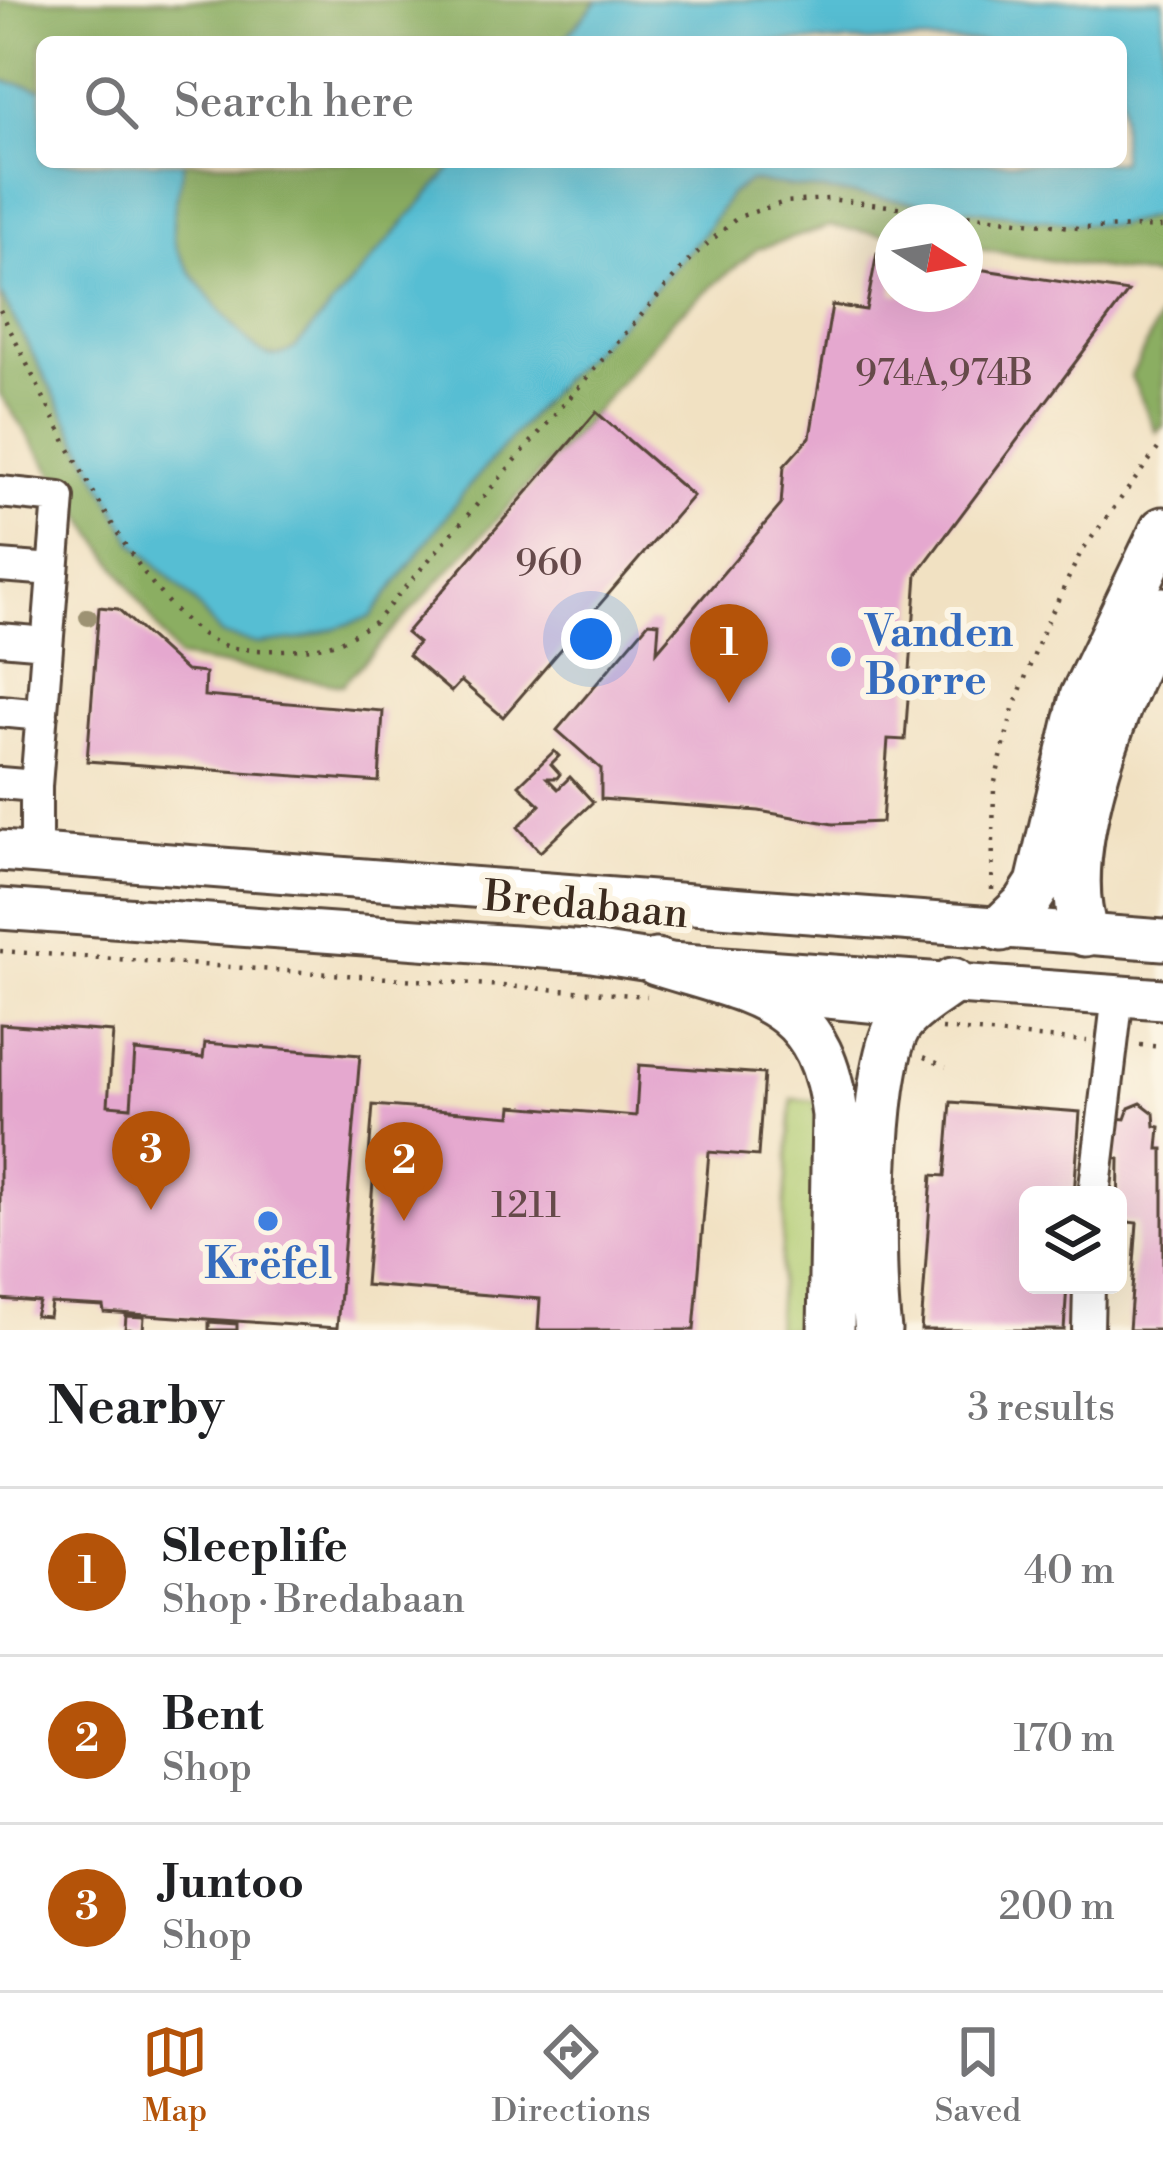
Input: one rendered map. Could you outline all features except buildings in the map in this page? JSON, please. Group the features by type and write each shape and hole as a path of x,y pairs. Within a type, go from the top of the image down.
{"highway":[{"path":"996,911 1026,904 1039,884 1083,697 1163,530"},
{"path":"1085,933 1077,910 1076,881 1093,789 1134,662 1163,610"},
{"path":"657,980 759,995 803,1024 822,1054 836,1114 831,1330"},
{"path":"878,1330 873,1225 884,1056 953,981"}],"main road":[{"name":"Bredabaan","path":"18,852 996,911 1085,933 1163,940"},
{"name":"Bredabaan","path":"0,909 585,951 657,980 953,981 1163,999"}],"lane":[{"path":"0,492 59,498 36,786 18,852"},
{"path":"0,566 53,570"},
{"path":"0,639 47,643"},
{"path":"0,712 42,715"},
{"path":"0,783 36,786"},
{"path":"759,995 905,1031"},
{"path":"1095,1186 1118,995"},
{"path":"1088,1330 1089,1294"}],"path":[{"path":"0,310 131,559 146,578 176,615 225,646 275,650 332,645 375,622 690,259 738,217 785,202 828,199 1078,228 1163,227"},
{"path":"996,911 994,786 1012,709 1082,552 1163,442"},
{"path":"0,951 657,980"},
{"path":"905,1031 942,1029 1163,1047"},
{"path":"905,1031 946,1067"}],"green space":[{"path":"0,0 598,0 567,36 36,36 36,88 0,80"},
{"path":"183,168 452,168 295,348 275,356 259,350 203,289 176,247 174,216"},
{"path":"750,181 937,204 875,204 875,233 830,226 757,249 675,317 574,436 342,685 178,658 0,394 0,293 133,542 221,634 301,639 371,616 464,492 560,382 704,233 730,194"},
{"path":"983,210 1116,226 1163,214 1163,278 983,250"},
{"path":"1163,310 1163,426 1156,432 1131,376"},
{"path":"792,1099 816,1101 812,1330 776,1330"}],"water":[{"path":"598,0 1163,0 1163,214 1115,226 1074,223 983,211 983,204 927,204 750,181 730,194 704,233 646,297 559,382 464,492 371,617 301,639 258,644 221,635 192,599 133,542 0,293 0,80 36,88 36,168 183,168 174,216 176,247 232,324 272,356 295,348 452,168 1127,168 1127,36 567,36"}],"place":[{"name":"Vanden Borre","path":"841,657"},
{"name":"Sleeplife","path":"729,703"},
{"name":"Juntoo","path":"151,1210"},
{"name":"Krëfel","path":"268,1221"},
{"name":"Bent","path":"404,1221"}]}
